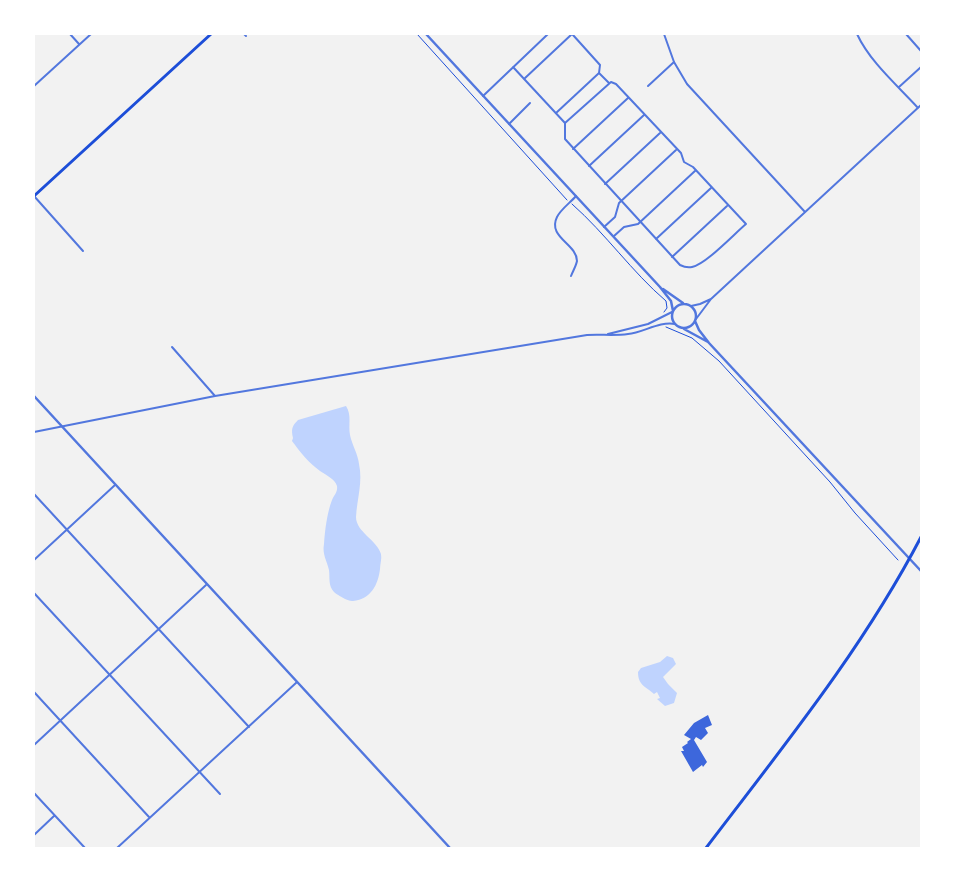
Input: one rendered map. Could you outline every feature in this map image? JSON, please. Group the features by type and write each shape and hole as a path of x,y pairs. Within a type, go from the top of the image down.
{"main road":[{"path":"34,196 211,34"},
{"path":"706,848 830,685 874,620 921,537"}],"street":[{"path":"70,34 79,44"},
{"path":"34,86 90,34"},
{"path":"426,34 660,287 671,301 672,318 675,324"},
{"path":"483,96 548,34"},
{"path":"524,79 572,34 600,65 599,73 556,113"},
{"path":"664,34 674,62 687,84 805,212"},
{"path":"857,34 873,59 918,108"},
{"path":"906,34 921,51"},
{"path":"648,86 674,62"},
{"path":"513,67 565,123 565,139 573,149 672,257 684,267 696,266 707,259 746,224 696,170 684,162 677,149 614,82 609,83 565,123"},
{"path":"899,87 921,67"},
{"path":"599,73 609,83"},
{"path":"573,149 629,97"},
{"path":"509,124 530,103"},
{"path":"683,328 690,327 710,299 921,105"},
{"path":"589,166 645,114"},
{"path":"605,184 661,132"},
{"path":"604,227 615,217 617,205 677,149"},
{"path":"613,237 624,227 633,226 640,222 696,170"},
{"path":"656,239 712,187"},
{"path":"34,196 83,251"},
{"path":"571,276 576,265 576,256 555,227 558,215 576,196"},
{"path":"672,257 728,205"},
{"path":"660,287 683,304 691,306 710,299"},
{"path":"606,334 648,324 683,304"},
{"path":"691,306 696,311 699,330 709,342 921,571"},
{"path":"34,432 215,396 587,335 627,334 666,323 675,324 709,342"},
{"path":"172,347 215,396"},
{"path":"34,396 450,848"},
{"path":"34,560 115,485"},
{"path":"34,494 248,727"},
{"path":"34,744 207,584"},
{"path":"34,593 220,794"},
{"path":"117,848 297,682"},
{"path":"34,692 150,818"},
{"path":"34,793 85,848"},
{"path":"34,835 55,815"}],"path":[{"path":"417,34 570,203 587,218 651,288 666,301 667,308 662,313 663,315"},
{"path":"666,325 666,327 692,338 718,361 830,482 854,513 898,560"}],"water":[{"path":"346,406 349,416 350,435 360,471 357,522 381,554 379,575 375,586 365,597 353,601 343,598 332,590 324,551 328,516 337,486 332,479 308,461 292,441 292,428 298,420"},
{"path":"667,656 673,658 676,664 663,677 677,693 674,703 665,706 657,699 660,698 657,692 654,694 641,683 638,672 641,668 660,662"}],"building":[{"path":"708,715 712,725 705,728 708,733 701,740 696,737 694,740 707,762 703,767 702,765 693,772 681,751 684,751 682,747 691,739 684,735 694,723"}]}
